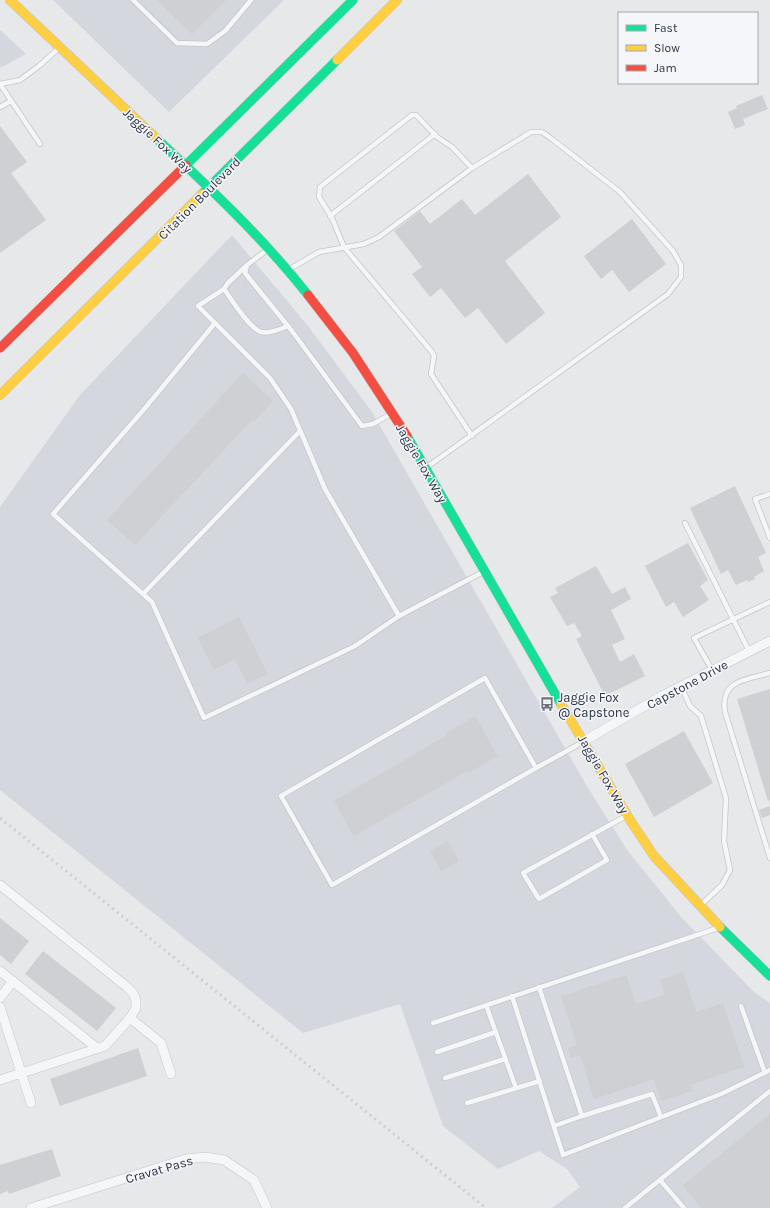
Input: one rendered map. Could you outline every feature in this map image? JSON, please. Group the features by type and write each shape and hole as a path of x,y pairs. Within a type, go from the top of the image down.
{"street":[{"name":"Jaggie Fox Way","path":"10,0 59,48 209,188 288,271 353,353 393,413 484,572 627,815 654,856 699,907 770,976"},
{"path":"0,348 353,0"},
{"name":"Citation Boulevard","path":"0,395 397,0"},
{"name":"Capstone Drive","path":"584,741 681,686 770,641"},
{"path":"0,885 133,993 136,1000 136,1008 130,1018 105,1046 0,1080"},
{"path":"0,970 97,1048"},
{"path":"0,998 13,981"},
{"path":"0,1006 32,1103"},
{"path":"130,1018 161,1043 171,1074"},
{"name":"Cravat Pass","path":"31,1208 186,1159 205,1157 224,1160 254,1180 267,1208"}],"lane":[{"path":"133,0 178,43 207,44 225,31 251,0"},
{"path":"40,144 0,84 20,80 39,66 59,48"},
{"path":"0,107 11,101"},
{"path":"472,168 452,146 435,134 419,117 412,115 320,187 319,197 330,216 344,247 432,352 434,356 431,374 472,436"},
{"path":"288,271 319,252 364,244 378,237 472,168 532,132 542,132 625,196 673,251 681,265 681,277 668,294 472,436 425,468"},
{"path":"330,216 435,134"},
{"path":"268,249 228,282 224,289 198,306 270,378 291,409 325,489 399,616"},
{"path":"247,265 244,273 288,326 362,426 373,424 393,413"},
{"path":"224,289 245,318 260,332 267,332 288,326"},
{"path":"215,323 146,407 53,514 152,602 204,718 354,646 399,616 484,572"},
{"path":"143,594 300,431"},
{"path":"770,494 755,499 770,538"},
{"path":"685,523 750,651"},
{"path":"712,670 694,638 770,602"},
{"path":"770,673 731,686 724,696 723,702 770,858"},
{"path":"536,768 485,678 281,796 332,885 584,741"},
{"path":"681,686 690,706 701,716 726,798 724,841 730,870 722,885 699,907"},
{"path":"592,834 607,860 539,899 523,873 592,834 627,815"},
{"path":"433,1023 720,927"},
{"path":"539,987 582,1116"},
{"path":"512,996 563,1155 721,1094 770,1070"},
{"path":"486,1005 516,1088"},
{"path":"741,1006 765,1073"},
{"path":"437,1052 496,1032"},
{"path":"445,1078 505,1059"},
{"path":"467,1103 540,1081"},
{"path":"625,1208 770,1091"},
{"path":"554,1126 652,1094 661,1117"},
{"path":"660,1180 684,1208"}],"shaded area":[{"path":"53,0 284,0 169,112"},
{"path":"0,30 26,54 0,68"},
{"path":"232,235 308,326 372,412 585,783 627,850 682,918 754,992 770,1003 770,1208 552,1208 580,1187 567,1169 539,1151 498,1169 443,1126 400,1004 303,1033 0,790 0,507 80,395"}],"building":[{"path":"157,0 226,0 192,34"},
{"path":"762,95 768,109 743,119 745,125 735,129 728,112 737,108 736,106"},
{"path":"0,126 27,162 11,173 46,220 0,253"},
{"path":"528,174 561,217 505,261 545,313 506,344 478,308 465,318 441,288 430,297 412,274 422,267 394,231 420,211 430,224 462,199 475,215"},
{"path":"632,219 666,264 629,292 612,270 601,279 584,256"},
{"path":"243,373 273,401 254,422 252,420 135,545 107,520"},
{"path":"735,486 766,553 758,557 764,571 754,577 755,579 748,582 747,580 736,585 728,570 721,574 690,508"},
{"path":"688,543 708,580 700,586 709,600 683,617 674,602 666,607 645,566"},
{"path":"596,566 612,594 625,587 631,599 611,610 625,639 612,645 620,662 634,654 645,676 605,696 576,639 582,636 574,623 567,626 550,597 558,593 555,588"},
{"path":"239,617 268,674 247,684 235,659 214,670 198,638"},
{"path":"770,689 770,800 768,801 737,699"},
{"path":"475,716 498,756 468,773 467,771 354,836 334,801 447,735 446,733"},
{"path":"684,731 713,783 654,817 625,764"},
{"path":"770,806 770,815 762,818 759,810"},
{"path":"448,841 459,861 441,871 430,851"},
{"path":"0,918 29,941 11,964 0,955"},
{"path":"43,951 116,1008 97,1031 25,974"},
{"path":"683,972 696,1012 723,1003 744,1067 691,1085 693,1091 661,1101 654,1079 594,1099 580,1055 571,1058 568,1048 577,1045 561,996 626,975 636,1004 665,995 660,980"},
{"path":"138,1048 147,1076 60,1106 50,1079"},
{"path":"770,1114 770,1208 701,1208 683,1185"},
{"path":"52,1149 61,1176 9,1194 8,1191 0,1194 0,1165"}],"railway":[{"path":"0,818 486,1208"}],"traffic: fast":[{"path":"186,165 353,0"},
{"path":"202,194 337,60"},
{"path":"157,139 216,195 273,253 308,295"},
{"path":"407,436 561,704"},
{"path":"720,927 770,976"}],"traffic: slow":[{"path":"10,0 157,139"},
{"path":"337,60 397,0"},
{"path":"0,395 202,194"},
{"path":"561,704 630,820 654,856 720,927"}],"traffic: jam":[{"path":"0,348 186,165"},
{"path":"308,295 353,353 407,436"}],"place":[{"name":"Jaggie Fox @ Capstone","path":"547,704"}]}
